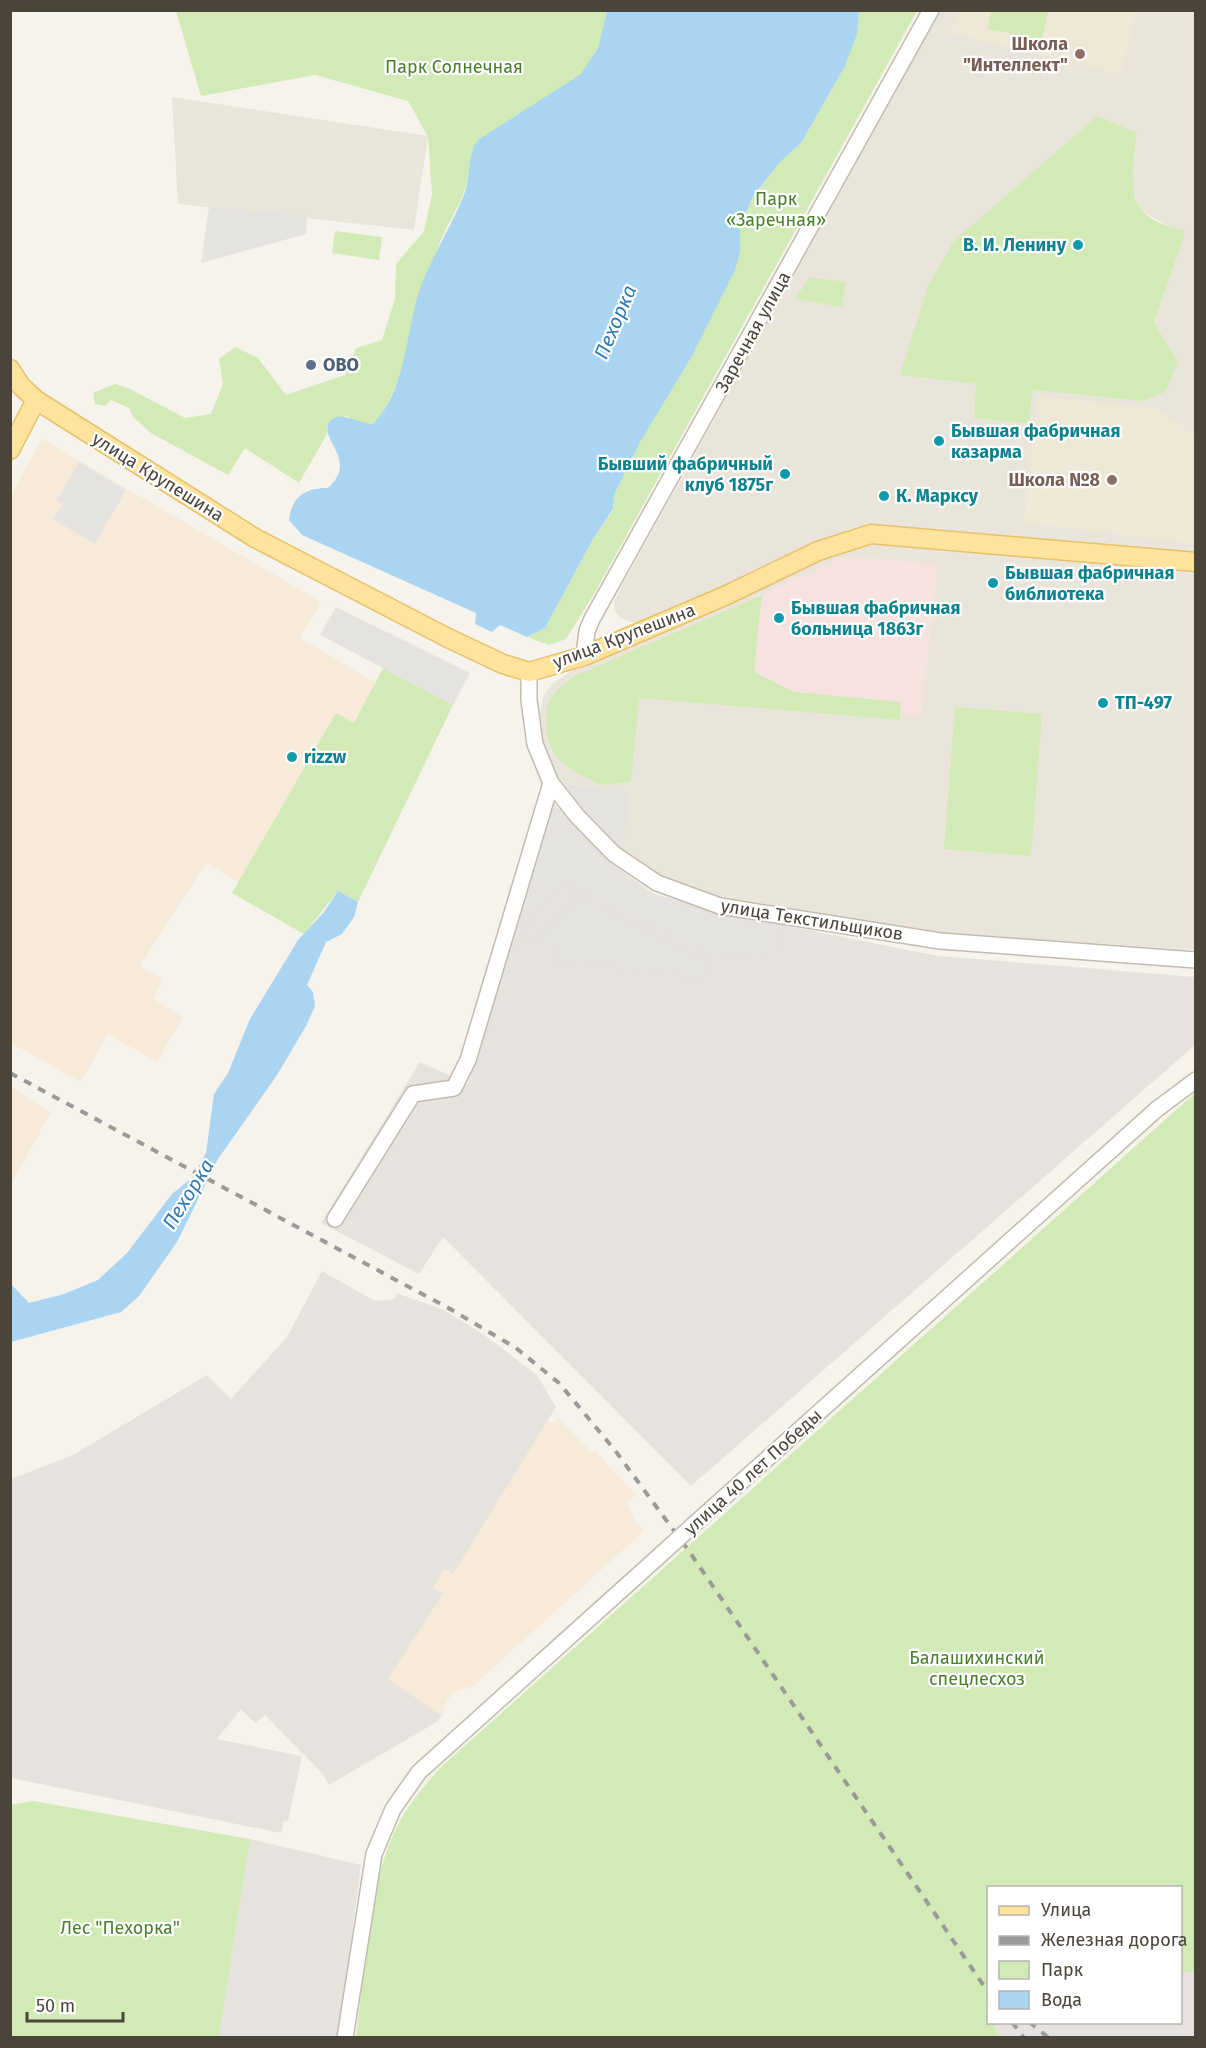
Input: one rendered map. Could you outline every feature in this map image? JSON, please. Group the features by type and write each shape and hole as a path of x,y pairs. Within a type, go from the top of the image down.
{"main road":[{"name":"улица Крупешина","path":"10,369 21,386 36,400 255,538 448,638 503,664 528,672 584,656 727,595 818,551 871,534 1196,562"},
{"path":"10,450 36,400"}],"street":[{"name":"Заречная улица","path":"584,656 587,631 602,600 931,10"},
{"name":"улица Текстильщиков","path":"528,672 535,744 551,783 577,816 614,854 657,883 720,906 940,941 1196,960"},
{"path":"335,1219 413,1094 454,1088 468,1060 551,783"},
{"name":"улица 40 лет Победы","path":"345,2037 374,1854 393,1809 419,1772 1157,1109 1196,1069"},
{"name":"улица 40 лет Победы","path":"1157,1109 1196,1080"}],"shaded area":[{"path":"940,11 1195,11 1195,555 872,524 852,528 646,622 631,622 621,618 615,611 614,601","holes":["1137,133 1131,186 1140,210 1171,228 1186,231 1154,322 1178,362 1143,401 1033,390 1029,424 974,418 977,384 900,375"]},
{"name":"Школа \"Интеллект\"","path":"962,11 1137,11 1120,74 950,33"},
{"path":"172,97 428,136 414,230 178,204"},
{"path":"209,207 307,216 306,234 201,263"},
{"name":"Школа №8","path":"1037,396 1159,409 1195,437 1195,544 1024,523"},
{"path":"42,439 321,602 300,638 376,683 354,723 336,713 239,882 206,863 140,966 163,980 153,999 183,1017 157,1062 108,1034 81,1082 11,1043 11,495"},
{"path":"79,462 126,490 95,544 53,519 62,504 57,500"},
{"path":"868,541 1195,569 1195,950 947,933 721,897 662,877 623,852 558,784 542,745 538,718 544,695 552,684 570,672 846,548"},
{"path":"855,556 938,565 921,716 739,700 751,600 838,559"},
{"path":"336,607 470,673 453,705 320,635"},
{"path":"558,784 629,793 623,852 583,813"},
{"path":"550,799 608,861 652,893 716,912 938,956 1195,977 1195,1045 691,1486 443,1237 419,1274 321,1223 420,1062 468,1084"},
{"path":"552,803 608,863 650,893 716,914 782,927 776,956 701,952 564,884 515,932"},
{"path":"577,896 698,957 711,958 707,979 552,960 555,946 518,936 531,923 541,933"},
{"path":"11,1087 51,1112 11,1184"},
{"path":"322,1271 375,1301 395,1299 396,1293 442,1309 484,1335 537,1375 556,1407 453,1574 444,1569 433,1587 443,1594 388,1679 442,1716 435,1723 329,1785 323,1774 265,1715 255,1723 241,1709 217,1739 302,1756 288,1821 284,1820 281,1833 11,1778 11,1479 73,1455 207,1375 231,1399 287,1337"},
{"path":"558,1417 592,1453 595,1451 636,1495 627,1503 635,1521 644,1531 473,1686 458,1690 447,1700 442,1716 388,1679 442,1595 432,1588 444,1569 452,1574 548,1420 553,1424"},
{"path":"250,1839 361,1865 338,2037 219,2038"},
{"path":"1182,1972 1195,1972 1195,2037 999,2037 993,2024 1182,2024"}],"green space":[{"name":"Парк Солнечная","path":"176,11 607,11 598,48 581,75 478,140 472,152 464,192 440,242 404,363 386,408 374,424 363,425 346,416 328,425 327,434 299,483 245,448 228,475 151,433 134,418 129,408 111,400 105,406 95,404 93,393 115,384 130,389 185,418 211,414 223,384 219,359 235,347 258,358 286,395 345,375 356,348 382,340 395,299 396,264 424,231 432,194 428,137 408,101 315,75 201,96"},
{"name":"Парк «Заречная»","path":"859,11 917,11 595,592 566,639 549,645 527,637 545,628 593,539 613,510 614,495 640,441 692,356 722,295 740,252 740,228 753,196 780,162 801,143 844,68"},
{"path":"991,11 1048,11 1042,40 988,29"},
{"path":"1097,116 1137,133 1133,184 1140,208 1150,218 1186,231 1154,322 1178,362 1165,392 1143,401 1033,390 1029,424 974,418 976,384 900,375 928,286 953,242"},
{"path":"335,231 382,237 379,260 332,253"},
{"path":"810,277 846,282 842,307 795,299"},
{"path":"762,595 754,672 794,692 901,702 900,720 639,698 631,781 604,784 590,780 574,771 556,756 548,735 546,719 548,704 556,692 575,676"},
{"path":"383,668 453,705 358,902 338,891 304,934 232,893 336,713 354,723"},
{"path":"955,707 1042,714 1031,856 944,849"},
{"name":"Балашихинский спецлесхоз","path":"1195,1093 1195,1972 1182,1972 1182,1886 987,1886 987,2024 993,2024 999,2037 356,2037 372,1908 384,1858 402,1817 440,1768"},
{"name":"Лес \"Пехорка\"","path":"33,1801 250,1839 219,2037 11,2037 11,1805"}],"water":[{"name":"Пехорка","path":"859,10 857,34 844,68 801,143 780,162 753,196 740,228 740,252 735,270 692,356 640,442 614,495 613,509 593,539 545,628 527,637 500,625 492,632 475,624 476,613 302,535 289,520 293,505 301,495 320,488 328,488 337,478 340,468 339,460 327,430 329,423 338,417 344,417 373,424 393,395 404,361 419,292 465,192 472,152 478,140 581,74 598,48 607,11"},
{"name":"Пехорка","path":"338,891 358,902 354,917 342,934 326,942 307,985 313,992 315,1006 306,1026 277,1075 218,1159 177,1242 139,1296 121,1312 11,1342 11,1284 29,1303 64,1294 98,1280 127,1253 172,1194 192,1178 206,1153 214,1094 228,1073 250,1019 298,940 324,912"}],"railway":[{"path":"10,1073 452,1310 516,1348 559,1383 614,1449 691,1554 987,1991"},
{"path":"1014,2024 1024,2038"},
{"path":"1032,2024 1049,2038"}],"place":[{"name":"Школа \"Интеллект\"","path":"1080,54"},
{"name":"В. И. Ленину","path":"1078,245"},
{"name":"ОВО","path":"311,365"},
{"name":"Бывшая фабричная казарма","path":"939,441"},
{"name":"Бывший фабричный клуб 1875г","path":"785,474"},
{"name":"Школа №8","path":"1112,480"},
{"name":"К. Марксу","path":"884,496"},
{"name":"Бывшая фабричная библиотека","path":"993,583"},
{"name":"Бывшая фабричная больница 1863г","path":"779,618"},
{"name":"ТП-497","path":"1103,703"},
{"name":"rizzw","path":"292,757"}]}
